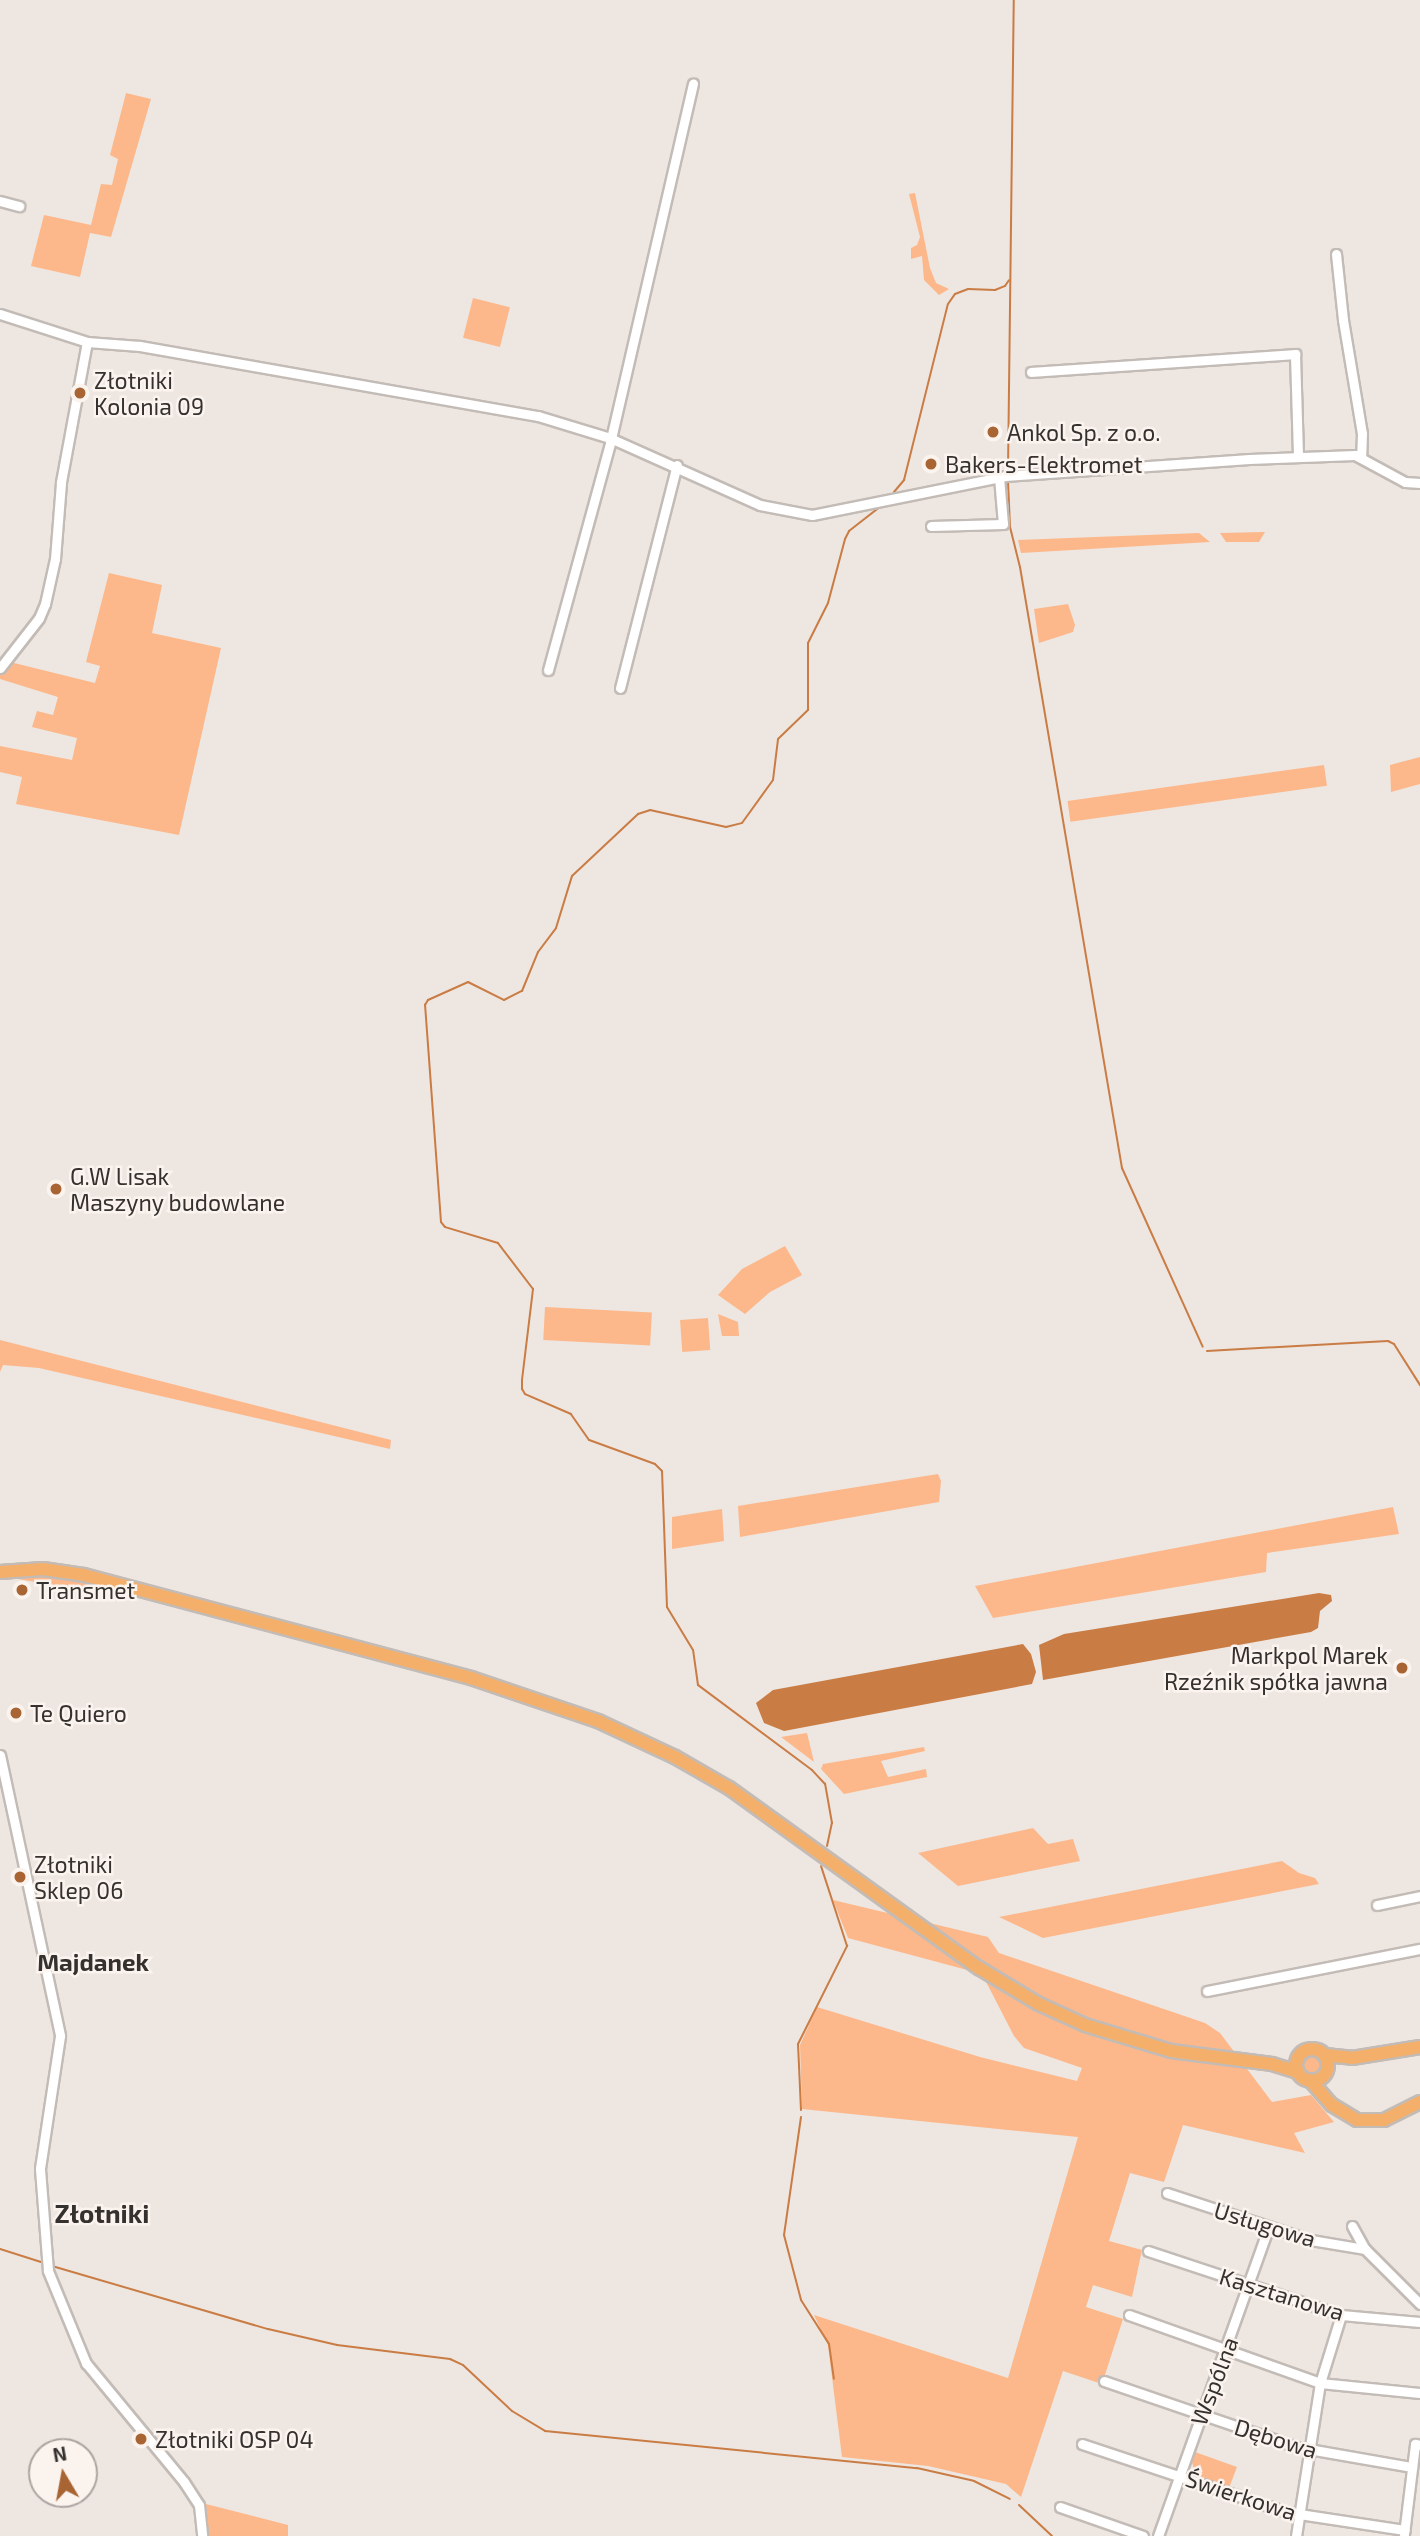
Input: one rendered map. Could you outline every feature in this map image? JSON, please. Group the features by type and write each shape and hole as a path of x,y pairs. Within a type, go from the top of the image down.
{"main road":[{"path":"0,1572 43,1569 84,1575 471,1678 598,1721 676,1757 729,1788 979,1968 1039,2004 1085,2025 1171,2052 1272,2064 1298,2072 1349,2117 1367,2121 1394,2117 1420,2102"},
{"path":"1272,2064 1298,2057 1311,2049 1325,2055 1352,2058 1420,2047"},
{"path":"1325,2055 1327,2099"},
{"path":"1298,2057 1298,2072"},
{"path":"1310,2080 1352,2058"}],"street":[{"path":"548,670 610,438 693,83"},
{"path":"0,201 19,206"},
{"path":"1336,254 1343,320 1362,433 1361,457"},
{"path":"0,314 87,342 140,346 538,416 610,438 677,465 760,505 812,515 999,477 1298,456 1340,454 1361,457 1405,482 1420,484"},
{"path":"0,668 39,618 45,604 55,559 61,482 87,342"},
{"path":"1031,372 1295,354 1298,456"},
{"path":"620,688 677,465"},
{"path":"931,526 1003,524 999,477"},
{"path":"0,1755 60,2036 40,2169 48,2271 86,2363 184,2482 199,2505 202,2536"},
{"path":"1377,1905 1420,1896"},
{"path":"1207,1991 1420,1949"},
{"name":"Usługowa","path":"1167,2193 1311,2240 1365,2249"},
{"name":"Wspólna","path":"1158,2536 1269,2226"},
{"path":"1352,2226 1365,2249 1420,2304"},
{"name":"Kasztanowa","path":"1148,2251 1341,2315 1420,2322"},
{"path":"1129,2315 1320,2383 1420,2393"},
{"path":"1296,2536 1320,2383 1341,2315"},
{"name":"Dębowa","path":"1104,2381 1309,2450 1412,2468"},
{"name":"Świerkowa","path":"1082,2444 1298,2515 1366,2531 1405,2533"},
{"path":"1405,2533 1415,2444 1420,2445"},
{"path":"1060,2507 1143,2536"},
{"path":"1407,2509 1420,2510"}],"shaded area":[{"path":"126,93 151,99 111,237 90,233 80,277 31,266 44,215 91,225 101,184 112,185 118,159 110,155"},
{"path":"915,193 930,268 936,283 949,289 939,295 924,280 922,256 911,259 911,248 917,245 920,237 909,194"},
{"path":"473,298 510,307 500,347 463,338"},
{"path":"1265,532 1259,542 1226,542 1220,533"},
{"path":"1199,533 1210,542 1021,553 1018,540"},
{"path":"109,573 162,585 152,633 221,648 179,835 16,804 22,777 0,772 0,746 72,760 77,738 32,727 37,711 53,715 58,697 0,679 0,668 6,661 95,683 100,666 86,662"},
{"path":"1068,604 1075,625 1073,632 1039,643 1034,609"},
{"path":"1420,757 1420,784 1391,792 1390,765"},
{"path":"1324,765 1327,786 1070,822 1068,801"},
{"path":"785,1246 802,1275 770,1292 745,1314 718,1295 742,1269"},
{"path":"545,1307 652,1313 650,1346 543,1340"},
{"path":"718,1314 738,1322 739,1336 722,1336"},
{"path":"708,1318 710,1350 682,1352 680,1320"},
{"path":"0,1340 391,1440 390,1449 39,1368 3,1365 0,1372"},
{"path":"938,1474 941,1481 939,1502 740,1537 738,1506"},
{"path":"1393,1507 1399,1534 1267,1553 1266,1572 993,1618 975,1586"},
{"path":"722,1509 724,1541 672,1549 672,1517"},
{"path":"45,1575 72,1577 92,1583 92,1592 18,1579 0,1579"},
{"path":"1319,1593 1331,1595 1332,1601 1320,1611 1318,1628 1311,1632 1043,1680 1039,1645 1064,1634"},
{"path":"1023,1644 1031,1654 1036,1672 1032,1684 784,1731 764,1723 756,1703 773,1690"},
{"path":"807,1733 814,1762 781,1737"},
{"path":"924,1747 925,1751 881,1761 888,1777 926,1769 927,1777 844,1794 821,1769 823,1764"},
{"path":"1033,1828 1048,1844 1073,1839 1080,1861 958,1886 918,1853"},
{"path":"1282,1861 1299,1873 1315,1878 1319,1884 1043,1938 999,1917"},
{"path":"833,1900 988,1937 999,1953 1205,2023 1220,2033 1272,2102 1311,2095 1334,2122 1294,2133 1305,2153 1183,2125 1164,2182 1130,2173 1109,2241 1142,2250 1132,2297 1093,2285 1086,2307 1123,2319 1102,2384 1063,2371 1021,2497 1006,2484 928,2466 842,2457 828,2345 814,2315 1008,2378 1078,2137 802,2109 800,2045 817,2007 980,2057 1077,2081 1082,2068 1024,2048 1014,2036 982,1974 848,1938"},
{"path":"1308,2053 1316,2053 1323,2060 1323,2068 1316,2075 1308,2075 1301,2068 1301,2060"},
{"path":"1195,2452 1237,2467 1229,2488 1196,2477 1192,2462"},
{"path":"202,2503 288,2525 288,2536 205,2536 206,2522"}],"waterway":[{"path":"1008,471 1014,0"},
{"path":"894,492 904,480 948,304 955,294 968,289 995,290 1005,286 1009,280"},
{"path":"1008,481 1010,527 1020,567 1122,1168 1203,1347"},
{"path":"827,1846 832,1823 825,1784 812,1770 698,1685 693,1650 667,1607 662,1471 655,1464 589,1440 571,1414 525,1394 522,1380 533,1289 498,1243 445,1227 441,1222 425,1005 428,1000 468,982 504,1000 522,991 538,952 556,928 572,876 638,814 650,810 726,827 742,823 773,780 778,739 808,710 808,643 828,603 845,539 849,531 878,508"},
{"path":"1207,1351 1388,1341 1394,1344 1420,1385"},
{"path":"801,2110 798,2044 847,1946 821,1866"},
{"path":"801,2117 784,2235 801,2300 829,2344 834,2379"},
{"path":"0,2249 41,2262"},
{"path":"52,2266 268,2329 337,2345 450,2359 463,2365 512,2411 545,2431 917,2468 974,2481 1010,2499"},
{"path":"1019,2505 1052,2536"}],"place":[{"name":"Złotniki Kolonia 09","path":"80,393"},
{"name":"Ankol Sp. z o.o.","path":"993,432"},
{"name":"Bakers-Elektromet","path":"931,464"},
{"name":"G.W Lisak Maszyny budowlane","path":"56,1189"},
{"name":"Transmet","path":"22,1590"},
{"name":"Markpol Marek Rzeźnik spółka jawna","path":"1402,1668"},
{"name":"Te Quiero","path":"16,1713"},
{"name":"Złotniki Sklep 06","path":"20,1877"},
{"name":"Złotniki OSP 04","path":"141,2439"}],"district":[{"name":"Majdanek","path":"93,1962"},
{"name":"Złotniki","path":"102,2213"}]}
